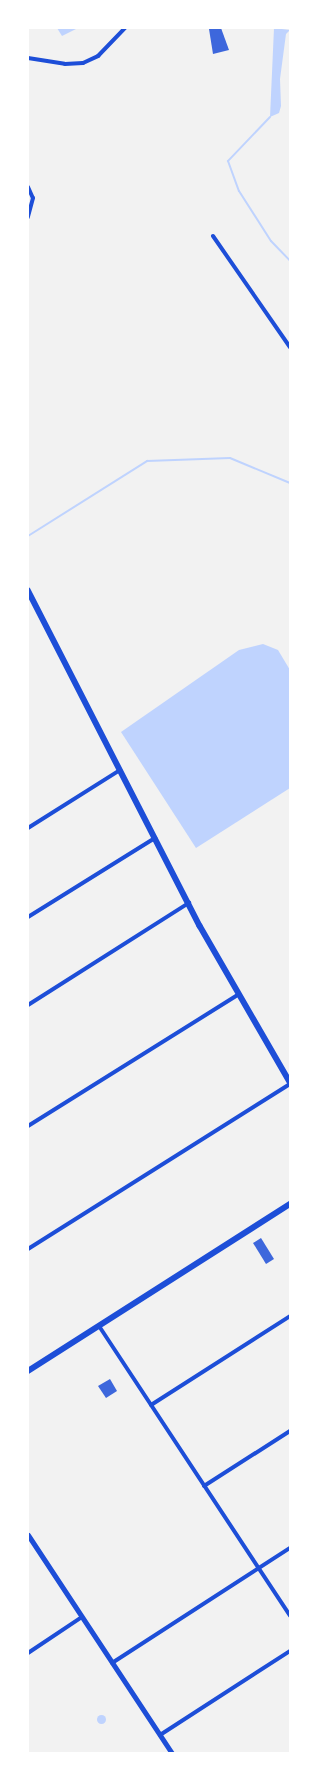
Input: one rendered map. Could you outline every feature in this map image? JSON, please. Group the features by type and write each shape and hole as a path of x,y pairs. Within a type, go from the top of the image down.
{"main road":[{"path":"28,590 189,903 238,994 290,1083"},
{"path":"28,1371 290,1204"}],"street":[{"path":"28,58 83,63 98,56 125,28"},
{"path":"28,187 33,198 28,216"},
{"path":"213,236 290,347"},
{"path":"28,828 120,770"},
{"path":"28,917 155,838"},
{"path":"28,1005 189,903"},
{"path":"28,1126 238,994"},
{"path":"28,1249 290,1083"},
{"path":"151,1405 290,1316"},
{"path":"99,1326 290,1616"},
{"path":"204,1486 290,1431"},
{"path":"28,1535 172,1753"},
{"path":"112,1662 290,1548"},
{"path":"28,1653 82,1617"},
{"path":"160,1735 290,1651"}],"water":[{"path":"57,28 78,28 62,36"},
{"path":"274,28 290,30 286,34 280,79 281,106 279,113 270,117"},
{"path":"263,644 278,650 290,670 290,788 196,848 121,732 239,650"},
{"path":"101,1714 106,1719 101,1724 96,1719"}],"building":[{"path":"221,28 229,50 213,54 209,29"},
{"path":"261,1238 274,1259 266,1264 253,1243"},
{"path":"110,1379 117,1391 106,1398 98,1386"}],"waterway":[{"path":"270,117 228,161 239,191 271,241 290,261"},
{"path":"28,536 147,461 230,458 290,483"}]}
